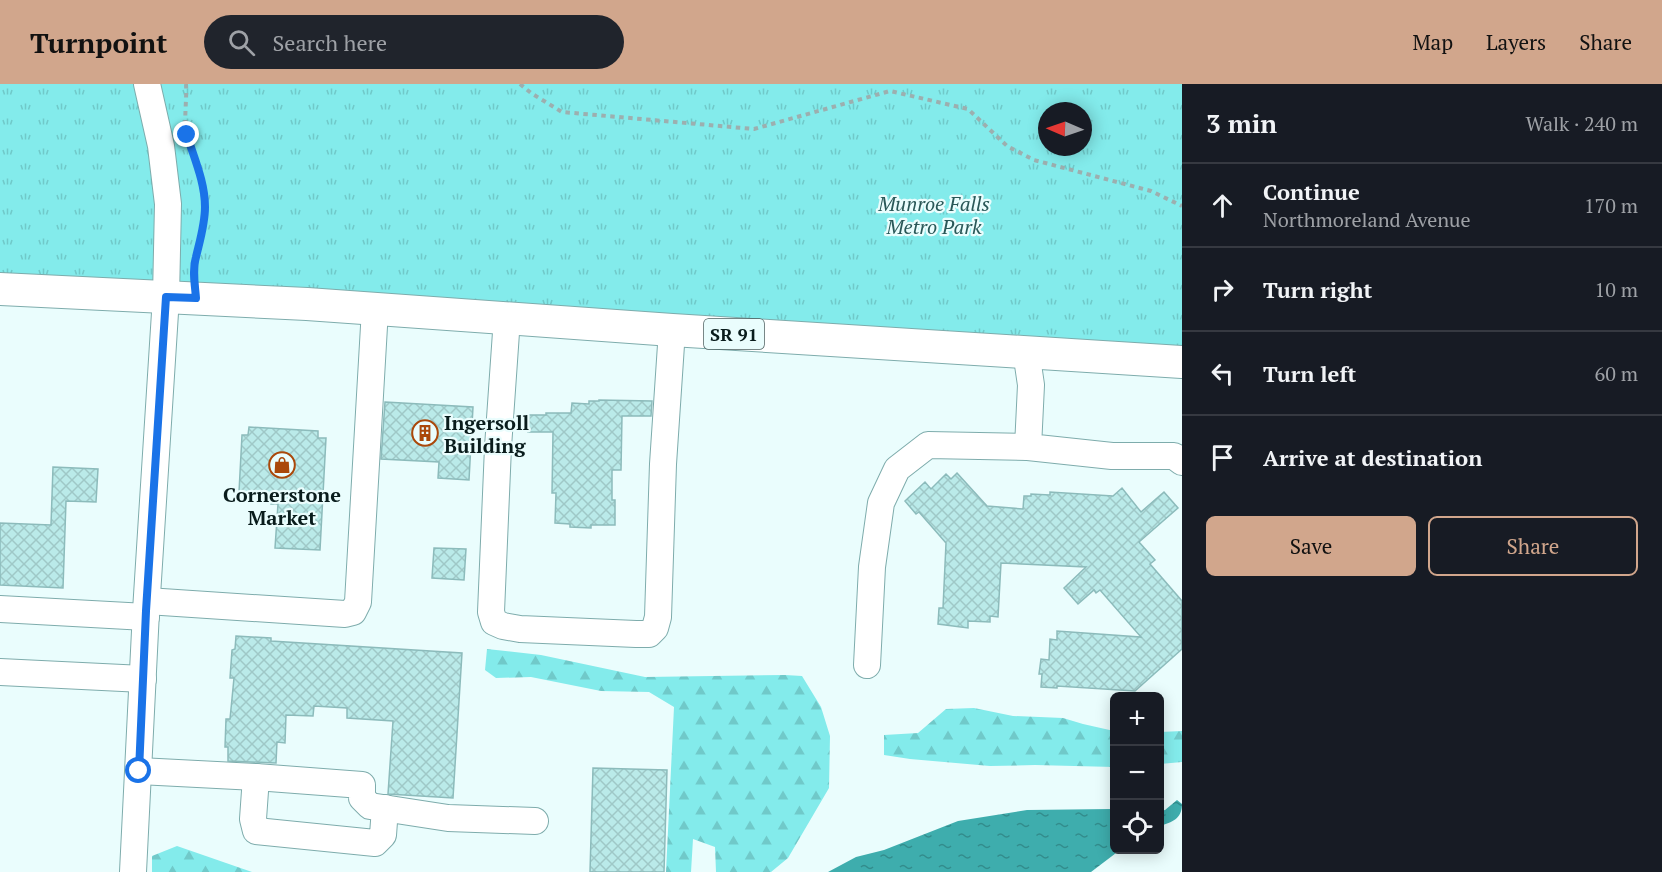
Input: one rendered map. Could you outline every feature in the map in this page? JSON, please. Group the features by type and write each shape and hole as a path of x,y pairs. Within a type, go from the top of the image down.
{"main road":[{"name":"SR 91","path":"0,289 181,297 1182,362"}],"street":[{"path":"133,872 146,609 181,297 161,146 147,84"},
{"path":"0,609 146,609 345,614 353,612 358,602 375,309"},
{"path":"507,318 499,425 491,612 494,622 520,629 649,634 655,628 658,617 663,464 672,330"},
{"path":"1028,447 1031,385 1038,352"},
{"path":"867,665 872,567 881,503 897,469 928,445 1028,447 1112,456 1174,456 1182,462"},
{"path":"0,672 143,679"},
{"path":"139,771 362,785 362,798 370,806 448,818 535,821"},
{"path":"256,777 253,819 256,831 375,843 383,836 385,808"}],"path":[{"path":"181,297 194,265 202,231 205,202 186,127 186,84"},
{"path":"520,84 562,112 754,129 890,91 968,109 1007,146 1035,160 1151,192 1182,206"}],"green space":[{"name":"Munroe Falls Metro Park","path":"0,84 1182,84 1182,362 0,289"},
{"path":"487,649 541,655 645,677 802,676 821,707 830,736 829,788 788,858 771,872 716,872 715,847 693,839 691,872 666,872 674,707 649,692 601,691 531,677 496,678 485,670"},
{"path":"974,708 1013,716 1063,718 1110,730 1110,767 990,766 884,755 884,735 918,733 946,709"},
{"path":"1182,731 1182,762 1164,764 1164,732"},
{"path":"177,846 252,872 152,872 152,856"}],"water":[{"path":"1177,800 1182,804 1178,816 1164,824 1165,810"},
{"path":"1110,809 1110,854 1115,854 1091,872 828,872 856,857 884,850 958,821 1027,810"}],"building":[{"path":"589,401 652,401 651,416 622,416 621,470 612,470 615,525 591,525 591,528 570,527 570,524 555,523 556,493 552,493 553,432 528,432 529,415 571,413 572,403 589,404"},
{"name":"Ingersoll Building","path":"385,402 473,407 469,480 438,478 439,462 381,459"},
{"name":"Cornerstone Market","path":"249,427 318,431 318,438 326,438 320,550 275,548 278,504 271,504 271,493 239,492 242,435 248,435"},
{"path":"53,467 98,469 96,502 66,501 63,588 0,585 0,523 51,525"},
{"path":"957,473 987,506 1023,509 1024,496 1031,496 1031,494 1050,495 1050,492 1113,496 1122,488 1141,512 1164,492 1178,508 1139,542 1155,560 1150,564 1182,601 1182,649 1135,691 1041,687 1042,674 1039,674 1041,659 1049,660 1050,639 1057,640 1057,631 1141,637 1100,590 1096,593 1094,590 1078,604 1064,588 1086,567 1001,563 998,617 990,616 990,622 968,621 968,628 938,624 939,608 943,608 946,543 919,512 916,514 905,501 925,482 931,489 946,474 951,479"},
{"path":"434,548 466,549 464,580 432,578"},
{"path":"236,636 271,638 271,641 462,653 453,798 388,794 393,721 347,718 347,708 314,706 313,716 286,715 285,743 277,742 276,763 228,761 228,747 225,747 226,719 230,719 234,678 230,678 232,650 235,649"},
{"path":"593,768 667,770 664,872 590,872"}],"place":[{"name":"Ingersoll Building","path":"425,433"},
{"name":"Cornerstone Market","path":"282,465"}],"route":[{"path":"139,771 146,611 166,297 196,298 194,265 205,209 200,175 187,135"}]}
